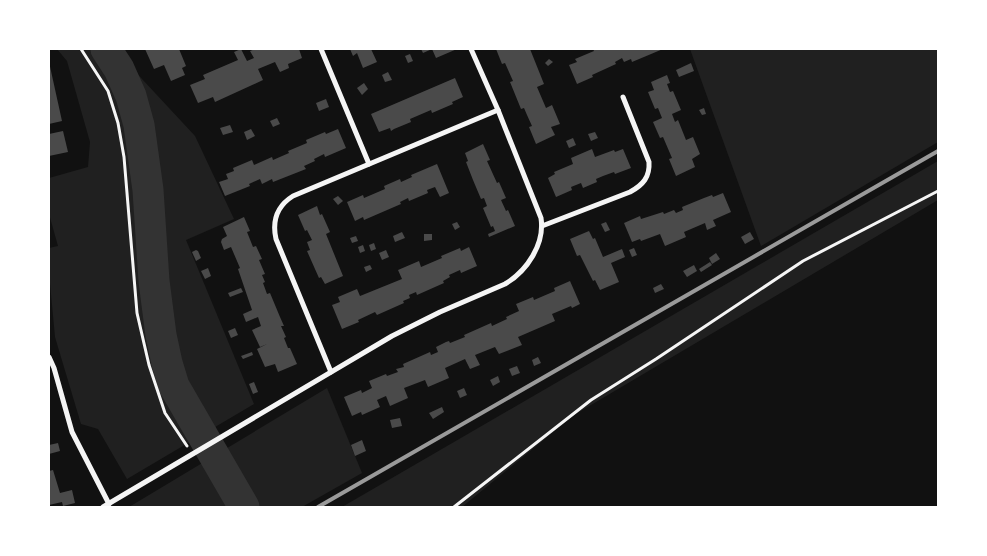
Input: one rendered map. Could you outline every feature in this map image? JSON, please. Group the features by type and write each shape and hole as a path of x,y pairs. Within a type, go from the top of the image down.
{"street":[{"path":"321,49 369,164"},
{"path":"103,507 407,328 496,289 514,279 528,263 534,254 542,226 538,208 471,49"},
{"path":"542,226 630,192 638,188 646,180 649,162 623,97"},
{"path":"331,372 276,239 274,224 276,215 284,202 293,196 498,110"},
{"path":"49,356 72,432 109,504"}],"path":[{"path":"81,49 108,91 118,123 124,157 137,313 149,365 165,413 195,453"},
{"path":"454,507 591,400 803,261 938,191"}],"shaded area":[{"path":"57,49 116,49 195,136 234,219 186,240 254,404 127,479 98,429 81,424 55,337 49,273 49,248 58,246 49,214 49,178 88,167 90,142 67,61"},
{"path":"690,49 938,49 938,142 761,246"},
{"path":"938,161 938,200 574,415 462,507 342,507"},
{"path":"327,388 362,473 302,507 129,507"}],"building":[{"path":"145,49 179,49 186,66 182,68 185,75 171,81 164,65 154,69"},
{"path":"241,49 247,61 254,58 250,51 255,49 299,49 302,58 288,64 289,68 280,72 275,62 258,69 263,80 215,102 213,97 198,103 190,85 205,79 203,75 238,60 234,52"},
{"path":"350,49 371,49 377,62 363,68 357,53 353,56"},
{"path":"421,49 432,49 423,53"},
{"path":"432,49 457,49 436,58"},
{"path":"496,49 530,49 544,84 537,87 546,108 552,105 560,124 551,127 555,135 536,144 529,127 532,126 524,108 521,109 510,82 513,81 505,63 502,64"},
{"path":"593,49 663,49 632,62 631,59 624,62 622,58 615,62 616,64 577,84 569,65 577,62 575,59 594,51"},
{"path":"410,54 413,61 408,63 405,56"},
{"path":"549,59 553,62 548,66 545,63"},
{"path":"49,62 62,121 49,124"},
{"path":"691,63 694,71 679,77 676,70"},
{"path":"388,72 392,80 385,82 382,75"},
{"path":"667,75 670,83 667,84 670,92 673,91 681,110 672,114 675,122 678,120 686,140 693,137 700,154 692,159 695,167 676,176 669,159 672,158 663,137 660,138 653,122 662,118 658,108 655,109 648,92 654,90 651,82"},
{"path":"455,78 463,97 452,102 453,104 432,113 431,110 410,119 411,122 391,131 390,128 379,132 371,114"},
{"path":"364,83 368,89 362,95 357,88"},
{"path":"326,99 329,107 319,111 316,103"},
{"path":"704,108 706,114 702,115 699,110"},
{"path":"277,118 280,124 273,127 270,121"},
{"path":"230,125 233,132 223,135 220,128"},
{"path":"251,129 255,136 247,140 244,132"},
{"path":"338,129 346,148 325,157 324,154 314,159 315,161 304,166 306,169 273,182 272,179 262,184 260,179 249,184 250,186 225,196 219,182 228,179 226,174 234,171 233,168 252,160 254,165 272,157 273,160 307,143 306,140"},
{"path":"63,131 68,152 49,156 49,134"},
{"path":"595,132 598,138 591,141 588,134"},
{"path":"573,138 576,145 569,148 566,141"},
{"path":"483,144 490,160 487,161 506,198 501,200 515,226 489,237 488,234 495,231 493,226 491,227 483,208 487,206 484,198 481,199 473,180 466,162 468,161 465,153"},
{"path":"592,149 595,157 614,150 615,152 623,149 631,168 603,176 596,179 597,182 583,188 581,183 571,187 572,190 556,197 548,178 555,174 554,172 573,164 571,158"},
{"path":"437,164 449,193 440,197 435,187 427,190 428,193 409,201 408,198 400,202 401,204 364,220 363,217 355,221 347,202 363,195 364,198 385,189 384,186 400,179 401,182 412,177 411,175"},
{"path":"723,193 731,212 713,220 716,226 707,230 705,223 684,232 686,237 665,246 660,234 641,241 640,239 632,242 624,223 640,216 641,219 674,210 676,213 683,210 682,207 712,195 713,197"},
{"path":"338,196 343,201 338,205 333,199"},
{"path":"317,206 330,232 326,234 343,276 325,284 321,277 319,278 307,251 310,250 307,242 312,240 307,230 305,231 298,215"},
{"path":"244,217 250,231 247,232 253,247 256,246 262,259 259,260 265,274 262,275 265,282 263,283 267,294 270,293 284,326 281,326 286,337 284,338 297,364 278,372 275,364 265,367 257,349 267,344 260,347 252,330 261,326 258,317 246,322 243,314 252,310 238,269 240,268 231,247 224,250 221,242 227,236 223,227"},
{"path":"457,222 460,227 455,230 452,224"},
{"path":"606,222 610,230 605,232 601,224"},
{"path":"589,231 593,239 595,238 603,257 622,249 625,257 611,263 619,282 600,290 595,280 593,281 580,255 577,256 570,239"},
{"path":"402,232 405,238 395,242 393,236"},
{"path":"750,232 754,239 745,244 741,237"},
{"path":"424,234 432,234 432,240 424,241"},
{"path":"356,236 358,241 352,243 350,238"},
{"path":"374,243 376,249 371,251 369,245"},
{"path":"363,245 365,251 360,253 358,247"},
{"path":"469,247 477,266 461,273 460,270 449,275 450,277 443,281 444,283 417,295 416,292 409,295 410,298 403,301 404,303 377,315 375,312 358,320 359,322 342,329 332,305 340,302 338,297 357,289 360,296 402,279 398,270 419,261 421,267 460,248 461,251"},
{"path":"634,248 637,255 632,257 629,250"},
{"path":"196,250 201,258 196,261 192,252"},
{"path":"386,250 389,257 382,260 379,253"},
{"path":"716,253 720,259 712,264 709,258"},
{"path":"710,262 712,265 701,272 699,269"},
{"path":"370,265 372,269 366,272 364,267"},
{"path":"694,265 697,271 687,277 683,271"},
{"path":"208,268 211,276 205,279 201,271"},
{"path":"570,281 580,304 552,314 555,321 518,337 522,345 499,354 495,347 475,355 480,365 470,369 465,359 445,368 449,378 428,387 425,380 404,388 408,398 390,406 386,396 377,400 380,407 362,415 361,412 352,416 344,397 361,390 362,393 372,388 369,381 386,374 387,376 398,372 396,369 404,367 403,364 430,352 431,355 438,352 436,347 446,342 449,341 450,343 491,323 492,326 507,319 506,317 519,311 516,304 533,297 534,300 555,291 554,288"},
{"path":"661,284 664,289 655,293 653,288"},
{"path":"241,288 243,292 230,297 228,293"},
{"path":"235,328 238,335 231,338 228,331"},
{"path":"252,352 253,355 243,359 241,356"},
{"path":"538,357 541,363 534,366 532,360"},
{"path":"517,366 520,373 512,376 509,369"},
{"path":"498,376 500,382 493,386 490,380"},
{"path":"254,382 258,392 253,394 249,384"},
{"path":"464,388 467,395 460,398 457,391"},
{"path":"442,407 444,412 433,419 429,413"},
{"path":"400,418 402,426 392,428 390,420"},
{"path":"362,440 366,451 355,456 351,445"},
{"path":"58,443 60,451 49,454 49,445"},
{"path":"53,470 60,493 72,490 75,503 63,506 62,502 49,505 49,471"}],"waterway":[{"path":"106,49 119,69 131,96 139,125 148,190 154,281 161,335 167,363 174,386 244,507"}],"railway":[{"path":"318,507 938,151"}]}
